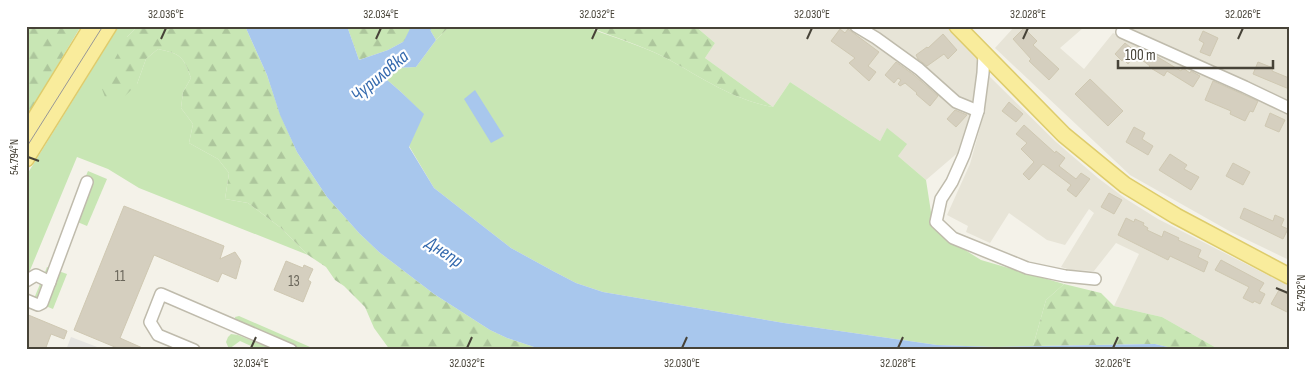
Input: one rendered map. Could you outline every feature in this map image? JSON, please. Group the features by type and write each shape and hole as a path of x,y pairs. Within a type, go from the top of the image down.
{"main road":[{"path":"26,133 92,26"},
{"path":"26,159 109,26"},
{"path":"957,26 1064,134 1125,185 1176,216 1289,276"}],"street":[{"path":"856,26 876,38 919,70 956,102 978,111"},
{"path":"1122,32 1289,108"},
{"path":"984,54 978,111 964,155 942,199 936,222 953,238 1027,268 1065,276 1095,279"},
{"path":"26,300 38,304 42,303 87,182"},
{"path":"26,281 36,275 50,282"},
{"path":"194,350 158,335 150,322 161,294 290,350"}],"shaded area":[{"path":"695,26 848,26 876,43 970,111 972,118 961,150 926,180 898,156 887,129 880,141 790,82 773,107 705,58 715,43"},
{"path":"867,26 948,26 980,58 974,102 960,99"},
{"path":"1015,26 1081,26 1083,28 1060,48 1084,69 1113,33 1289,112 1289,260 1231,232 1130,175 995,48"},
{"path":"1119,26 1289,26 1289,105"},
{"path":"987,74 1056,142 1126,199 1158,219 1289,286 1289,350 1220,350 1162,317 1114,306 1139,254 1116,243 1094,271 1071,270 1061,267 1094,213 1089,209 1065,245 1047,240 1009,213 990,243 966,232 968,226 947,215 970,164 985,110"},
{"path":"71,337 105,350 66,350"}],"green space":[{"path":"26,26 81,26 26,118"},
{"path":"119,26 138,26 127,37 137,84 146,59 158,49 172,53 183,60 191,78 183,92 181,108 193,124 189,143 218,159 229,173 225,199 248,203 281,228 308,255 139,188 108,169 77,157 26,280 26,176"},
{"path":"138,26 245,26 267,75 280,114 297,152 327,197 359,233 379,252 434,294 490,330 543,350 390,350 374,328 365,307 344,286 335,280 326,267 308,255 281,228 248,203 225,199 229,173 218,159 189,143 193,124 181,108 183,92 191,78 186,65 180,57 158,49 146,59 137,84 125,96 105,97 102,89 108,71 127,37"},
{"path":"347,26 448,26 436,40 429,28 388,50 359,60"},
{"path":"448,26 592,26 594,30 662,56 729,93 758,104 773,107 790,82 880,141 887,128 907,144 898,156 926,180 933,225 949,240 981,260 1064,284 1046,300 1033,346 995,347 937,345 784,323 603,292 576,283 511,248 434,188 409,146 423,114 386,79 394,68 416,67"},
{"path":"592,26 695,26 715,43 705,58 773,107 758,104 729,93 662,56 594,29"},
{"path":"88,171 107,179 87,226 68,218"},
{"path":"47,267 67,274 53,309 33,301"},
{"path":"1064,284 1101,293 1114,306 1162,317 1220,350 1181,350 1155,344 1033,346 1046,300"},
{"path":"239,316 317,350 303,350 236,322 235,317"},
{"path":"231,334 275,350 260,350 240,341 229,349 226,342"}],"water":[{"name":"Днепр","path":"245,26 347,26 359,60 388,50 429,28 436,40 416,67 394,68 386,79 424,114 409,147 434,188 511,248 576,283 603,292 784,323 937,345 995,347 1155,344 1181,350 543,350 507,338 490,330 434,294 379,252 327,197 297,152 280,115 267,75"},
{"path":"475,90 504,136 491,143 464,99"}],"building":[{"path":"1024,28 1037,41 1033,45 1059,69 1049,80 1029,61 1031,59 1013,39"},
{"path":"840,29 845,33 848,29 879,52 868,66 876,72 869,81 849,63 855,58 831,41"},
{"path":"1203,31 1218,38 1210,56 1200,52 1204,43 1199,40"},
{"path":"943,34 957,50 948,59 944,54 927,66 916,55 928,48"},
{"path":"1125,43 1137,53 1128,64 1115,54"},
{"path":"1143,50 1154,59 1156,56 1181,71 1183,68 1190,73 1191,71 1200,76 1193,87 1167,71 1164,76 1149,67 1138,57"},
{"path":"896,62 938,96 930,106 905,83 900,86 898,84 901,80 898,78 894,83 885,75"},
{"path":"1258,62 1273,68 1272,71 1289,78 1289,89 1253,74"},
{"path":"1090,79 1123,111 1108,126 1075,94"},
{"path":"1213,81 1258,101 1253,112 1250,111 1245,121 1230,114 1231,111 1205,100"},
{"path":"1009,102 1023,114 1016,122 1002,111"},
{"path":"955,110 967,115 956,127 947,119"},
{"path":"1270,113 1285,120 1279,132 1265,126"},
{"path":"1024,125 1055,153 1056,151 1065,158 1059,166 1076,179 1081,173 1090,179 1076,197 1067,190 1071,185 1043,164 1029,180 1023,174 1034,162 1021,149 1027,143 1016,134"},
{"path":"1134,127 1145,133 1142,139 1153,146 1148,155 1126,142"},
{"path":"1170,154 1187,165 1184,169 1199,177 1191,190 1159,170"},
{"path":"1233,163 1250,172 1243,185 1226,176"},
{"path":"1109,193 1122,200 1114,214 1101,207"},
{"path":"124,206 224,246 220,259 235,252 241,261 236,279 222,273 218,282 154,255 120,338 147,350 122,350 74,330"},
{"path":"1244,208 1273,221 1275,215 1284,219 1281,226 1288,229 1283,239 1240,218"},
{"path":"1126,218 1134,222 1135,219 1144,223 1143,225 1148,228 1147,230 1162,237 1164,231 1179,238 1178,240 1201,250 1198,257 1208,262 1204,272 1170,256 1168,260 1118,235"},
{"path":"1221,260 1264,283 1259,291 1265,294 1260,304 1243,298 1249,287 1215,270"},
{"path":"286,261 303,268 304,265 313,269 308,280 311,282 303,302 274,290"},
{"path":"1279,290 1289,295 1289,313 1271,304"},
{"path":"26,314 67,331 64,339 51,334 45,350 26,350"}],"waterway":[{"name":"Чуриловка","path":"408,54 422,26"}],"tram line":[{"path":"26,148 103,26"}]}
